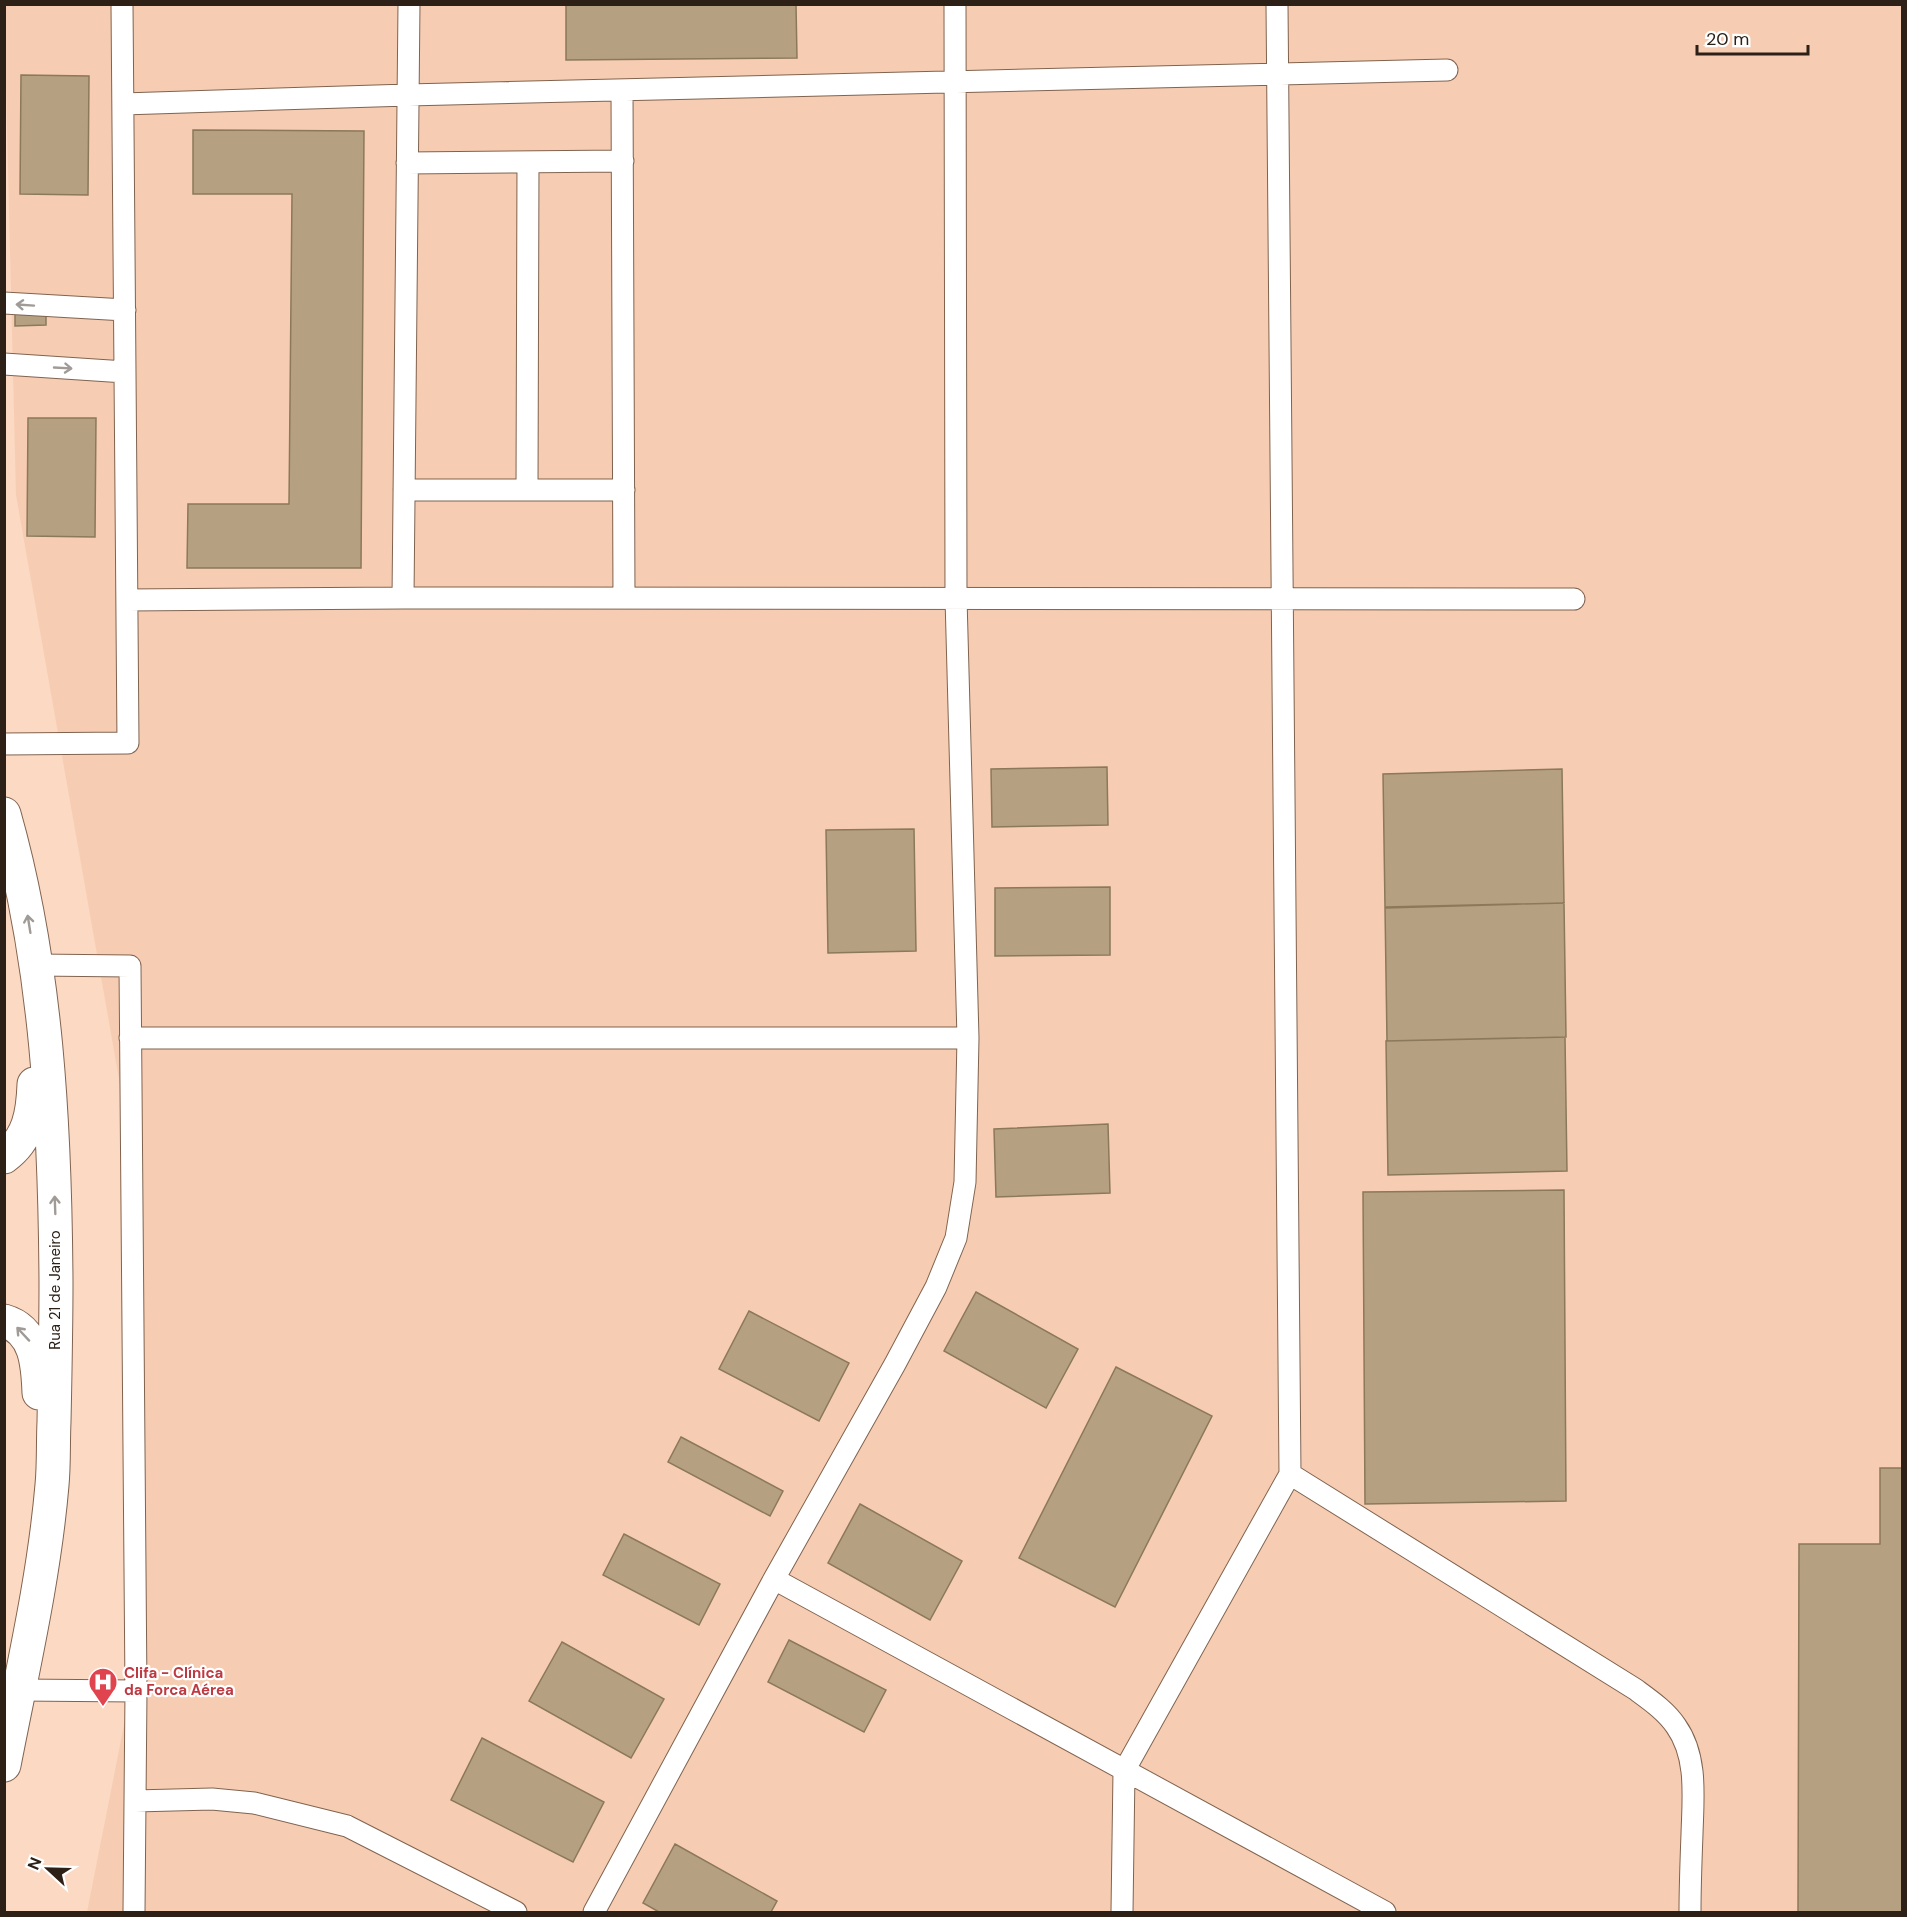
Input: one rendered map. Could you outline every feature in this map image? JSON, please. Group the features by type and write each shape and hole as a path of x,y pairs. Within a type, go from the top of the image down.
{"main road":[{"name":"Rua 21 de Janeiro","path":"4,814 28,914 37,974 49,1101 55,1206 56,1347 52,1485 34,1619 4,1765"},
{"path":"4,1157 18,1147 29,1124 34,1097 37,974"},
{"path":"4,1321 12,1323 29,1338 38,1366 40,1475 34,1619"}],"lane":[{"path":"4,744 128,743 122,4"},
{"path":"404,598 409,4"},
{"path":"594,1912 774,1579 895,1364 936,1287 956,1238 965,1182 968,1038 956,598 955,4"},
{"path":"1122,1912 1124,1771 1290,1474 1276,4"},
{"path":"123,104 1447,70"},
{"path":"622,90 624,598"},
{"path":"407,163 623,161"},
{"path":"527,490 528,162"},
{"path":"4,303 125,310"},
{"path":"4,364 125,372"},
{"path":"404,490 624,490"},
{"path":"127,600 404,598 1574,599"},
{"path":"37,974 130,966 136,1691 134,1912"},
{"path":"130,1038 968,1038"},
{"path":"1290,1474 1635,1689 1662,1709 1685,1742 1691,1762 1693,1784 1690,1912"},
{"path":"774,1579 1385,1912"},
{"path":"20,1690 136,1691"},
{"path":"135,1801 212,1799 254,1803 347,1826 516,1912"}],"shaded area":[{"path":"4,5 1902,5 1902,1912 87,1912 127,1710 122,1096 16,495"}],"building":[{"path":"566,4 796,4 797,58 566,60"},
{"path":"21,75 89,76 88,195 20,194"},
{"path":"193,130 364,131 361,568 187,568 188,504 289,504 292,194 193,194"},
{"path":"46,312 46,325 15,326 15,313"},
{"path":"28,418 96,418 95,537 27,536"},
{"path":"1107,767 1108,825 992,827 991,769"},
{"path":"1562,769 1564,903 1385,907 1383,774"},
{"path":"914,829 916,951 828,953 826,830"},
{"path":"1110,887 1110,955 995,956 995,888"},
{"path":"1564,903 1566,1037 1387,1041 1385,908"},
{"path":"1565,1037 1567,1171 1388,1175 1386,1041"},
{"path":"1108,1124 1110,1193 996,1197 994,1129"},
{"path":"1564,1190 1566,1501 1365,1504 1363,1192"},
{"path":"976,1292 1078,1349 1046,1408 944,1351"},
{"path":"749,1311 849,1363 819,1421 719,1369"},
{"path":"1116,1367 1212,1416 1115,1607 1019,1558"},
{"path":"681,1437 783,1491 770,1516 668,1462"},
{"path":"1880,1468 1902,1468 1902,1912 1798,1912 1799,1544 1880,1544"},
{"path":"860,1504 962,1561 930,1620 828,1563"},
{"path":"624,1534 720,1584 699,1625 603,1575"},
{"path":"789,1640 886,1690 864,1732 768,1682"},
{"path":"562,1642 664,1699 631,1758 529,1701"},
{"path":"482,1738 604,1802 573,1862 451,1800"},
{"path":"675,1844 777,1901 771,1912 659,1912 643,1903"}],"place":[{"name":"Clifa - Clínica da Forca Aérea","path":"103,1708"}]}
